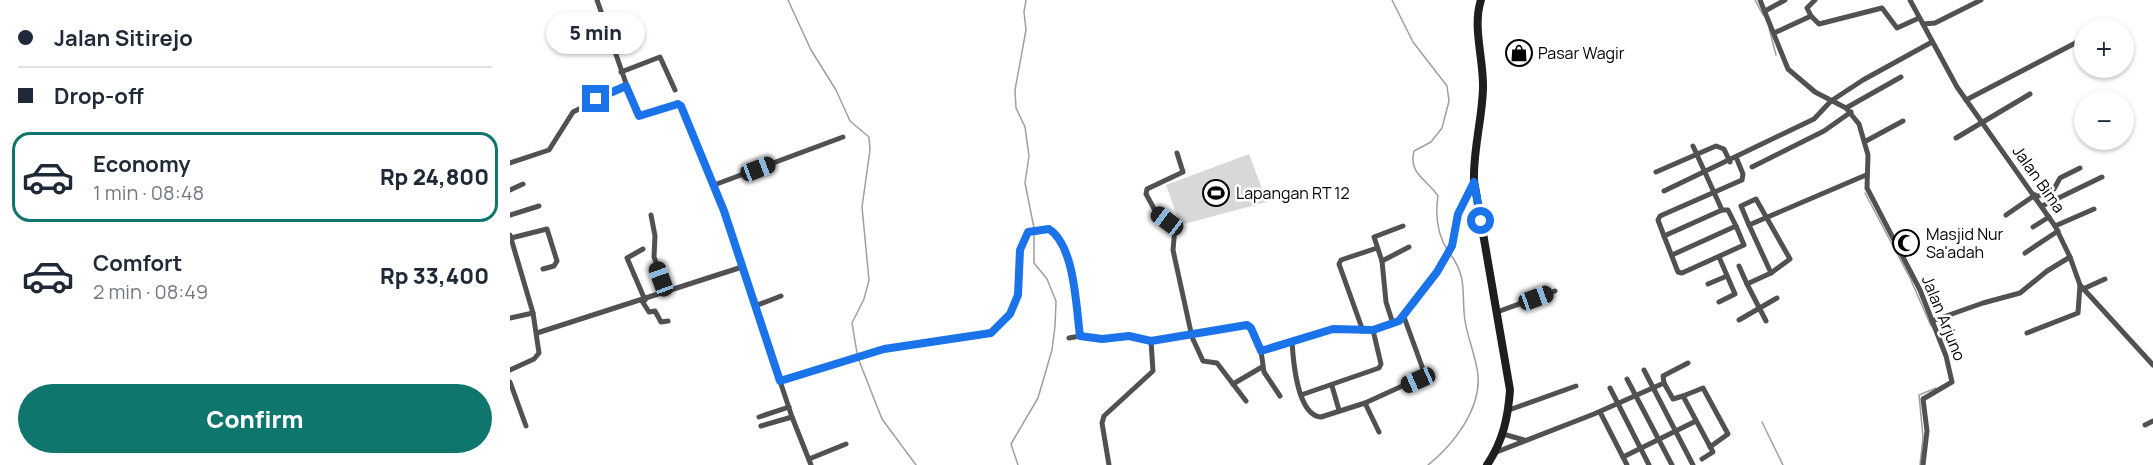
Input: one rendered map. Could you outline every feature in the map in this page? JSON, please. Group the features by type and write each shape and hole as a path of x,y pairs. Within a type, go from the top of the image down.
{"main road":[{"path":"1481,0 1479,17 1483,92 1474,147 1474,182 1509,383 1509,410 1503,434 1487,465"}],"street":[{"path":"597,0 626,86 639,116 680,104 714,185 792,417 810,462 846,444"},
{"path":"1760,0 1766,11 1779,52 1788,69 1800,81 1848,110"},
{"path":"1766,11 1785,0"},
{"path":"1815,0 1807,8 1819,24 1882,8 1897,28 1919,18"},
{"name":"Jalan Bima","path":"1910,0 1966,99 2049,217 2070,257 2081,287 2153,365"},
{"path":"1923,24 1935,22 1981,0"},
{"path":"1774,33 1811,16"},
{"path":"1927,32 1935,22"},
{"path":"1664,191 1733,160 1814,119 1831,101 1863,80 1932,42"},
{"path":"1966,99 2074,44"},
{"path":"621,72 660,57 675,90"},
{"path":"1752,167 1824,131 1878,88 1901,77"},
{"path":"510,163 549,150 573,112 626,86"},
{"path":"1956,138 1981,121 2030,94"},
{"name":"Jalan Arjuno","path":"1848,110 1866,141 1867,188 1901,250 1932,321 1953,379 1949,385 1925,396 1923,401 1926,430 1923,465"},
{"path":"1866,141 1903,120"},
{"path":"714,185 843,137"},
{"path":"1693,146 1722,210"},
{"path":"1656,172 1719,146 1743,174 1742,180 1659,217 1665,236 1678,272 1682,273 1744,246 1728,210 1722,210 1665,236"},
{"path":"1177,153 1183,171 1147,189 1146,194 1157,214 1175,227 1173,250 1194,346 1203,361 1217,363 1246,401"},
{"path":"2006,215 2035,196 2054,189 2060,178 2080,168"},
{"path":"1749,225 1866,175"},
{"path":"2042,206 2102,177"},
{"path":"1261,351 1338,328 1373,330 1393,324 1404,317 1437,272 1452,246 1458,214 1474,182"},
{"path":"510,190 523,184"},
{"path":"1747,284 1771,273 1790,260 1754,199 1740,207 1771,273"},
{"path":"510,215 539,206"},
{"path":"2025,253 2056,229 2094,208"},
{"path":"651,214 655,236 654,257 667,292"},
{"path":"2033,227 2049,217"},
{"path":"1393,324 1386,302 1382,261 1375,236 1402,226"},
{"path":"1672,255 1736,226"},
{"path":"510,370 538,356 537,333 510,237 547,229 557,261 554,266 543,269"},
{"path":"780,381 858,356 991,333 1010,314 1018,295 1020,250 1028,232 1040,230 1049,229 1057,234 1066,254 1080,336"},
{"path":"1382,261 1409,247"},
{"path":"1363,331 1339,264 1341,260 1377,248"},
{"path":"643,249 627,258 649,312 655,311 661,322 668,321"},
{"path":"1719,256 1735,295 1719,302"},
{"path":"1932,321 2020,293 2047,270 2070,257"},
{"path":"1739,266 1766,321"},
{"path":"537,333 742,267"},
{"path":"1708,284 1727,276"},
{"path":"2027,333 2078,313 2081,287 2105,279"},
{"path":"1497,312 1555,291"},
{"path":"754,306 781,296"},
{"path":"1739,320 1777,298"},
{"path":"510,318 532,313"},
{"path":"1292,341 1294,374 1301,395 1314,416 1365,403 1422,376 1424,372 1404,317"},
{"path":"1069,338 1080,336 1102,339 1129,336 1151,341 1248,326 1261,351 1262,368 1280,396"},
{"path":"1301,395 1332,386 1381,366 1373,330"},
{"path":"1109,465 1103,420 1109,410 1153,371 1151,341"},
{"path":"1688,363 1663,376 1664,383 1673,399 1703,388 1728,434 1710,447"},
{"path":"1233,384 1262,368"},
{"path":"1644,370 1693,465"},
{"path":"1627,379 1672,465"},
{"path":"510,382 525,426"},
{"path":"1494,453 1600,412 1664,383"},
{"path":"1332,386 1339,410"},
{"path":"1509,410 1575,386"},
{"path":"1610,388 1650,465"},
{"path":"1683,396 1710,447 1712,454 1702,459"},
{"path":"1365,403 1379,432"},
{"path":"759,417 789,407"},
{"path":"1600,412 1628,465"},
{"path":"761,426 792,417"},
{"path":"1623,457 1696,421"},
{"path":"2145,425 2153,421"},
{"path":"1503,434 1525,440"}],"shaded area":[{"name":"Lapangan RT 12","path":"1249,154 1267,202 1180,225 1166,185"}],"waterway":[{"path":"788,0 811,50 836,90 850,121 869,137 870,150 862,207 869,280 864,299 852,323 857,353"},
{"path":"1026,0 1024,12 1026,30 1015,90 1016,108 1025,127 1029,156 1025,183 1034,228"},
{"path":"1392,0 1413,42 1447,86 1449,101 1442,128 1431,142 1414,151 1413,159 1416,171 1438,196 1438,224 1441,238 1448,251"},
{"path":"1755,0 1763,15"},
{"path":"1769,28 1776,55"},
{"path":"1865,193 1910,278 1931,326"},
{"path":"1018,465 1011,444 1038,398 1052,350 1055,326 1056,301 1047,279 1034,263 1034,233"},
{"path":"1428,465 1464,426 1478,388 1477,368 1465,321 1462,279 1451,255"},
{"path":"858,358 882,419 916,465"},
{"path":"1920,465 1923,437 1919,395 1936,388"},
{"path":"1762,422 1783,465"}],"place":[{"name":"Pasar Wagir","path":"1519,53"},
{"name":"Lapangan RT 12","path":"1216,193"},
{"name":"Masjid Nur Sa'adah","path":"1906,243"}],"route":[{"path":"596,99 626,86 639,116 680,104 724,211 780,381 884,349 991,333 1010,314 1018,295 1021,274 1020,250 1028,232 1049,229 1057,234 1068,261 1080,336 1088,339 1102,339 1129,336 1151,341 1247,325 1250,326 1261,351 1333,329 1373,330 1399,321 1437,272 1452,246 1458,214 1474,182 1481,221"}]}
